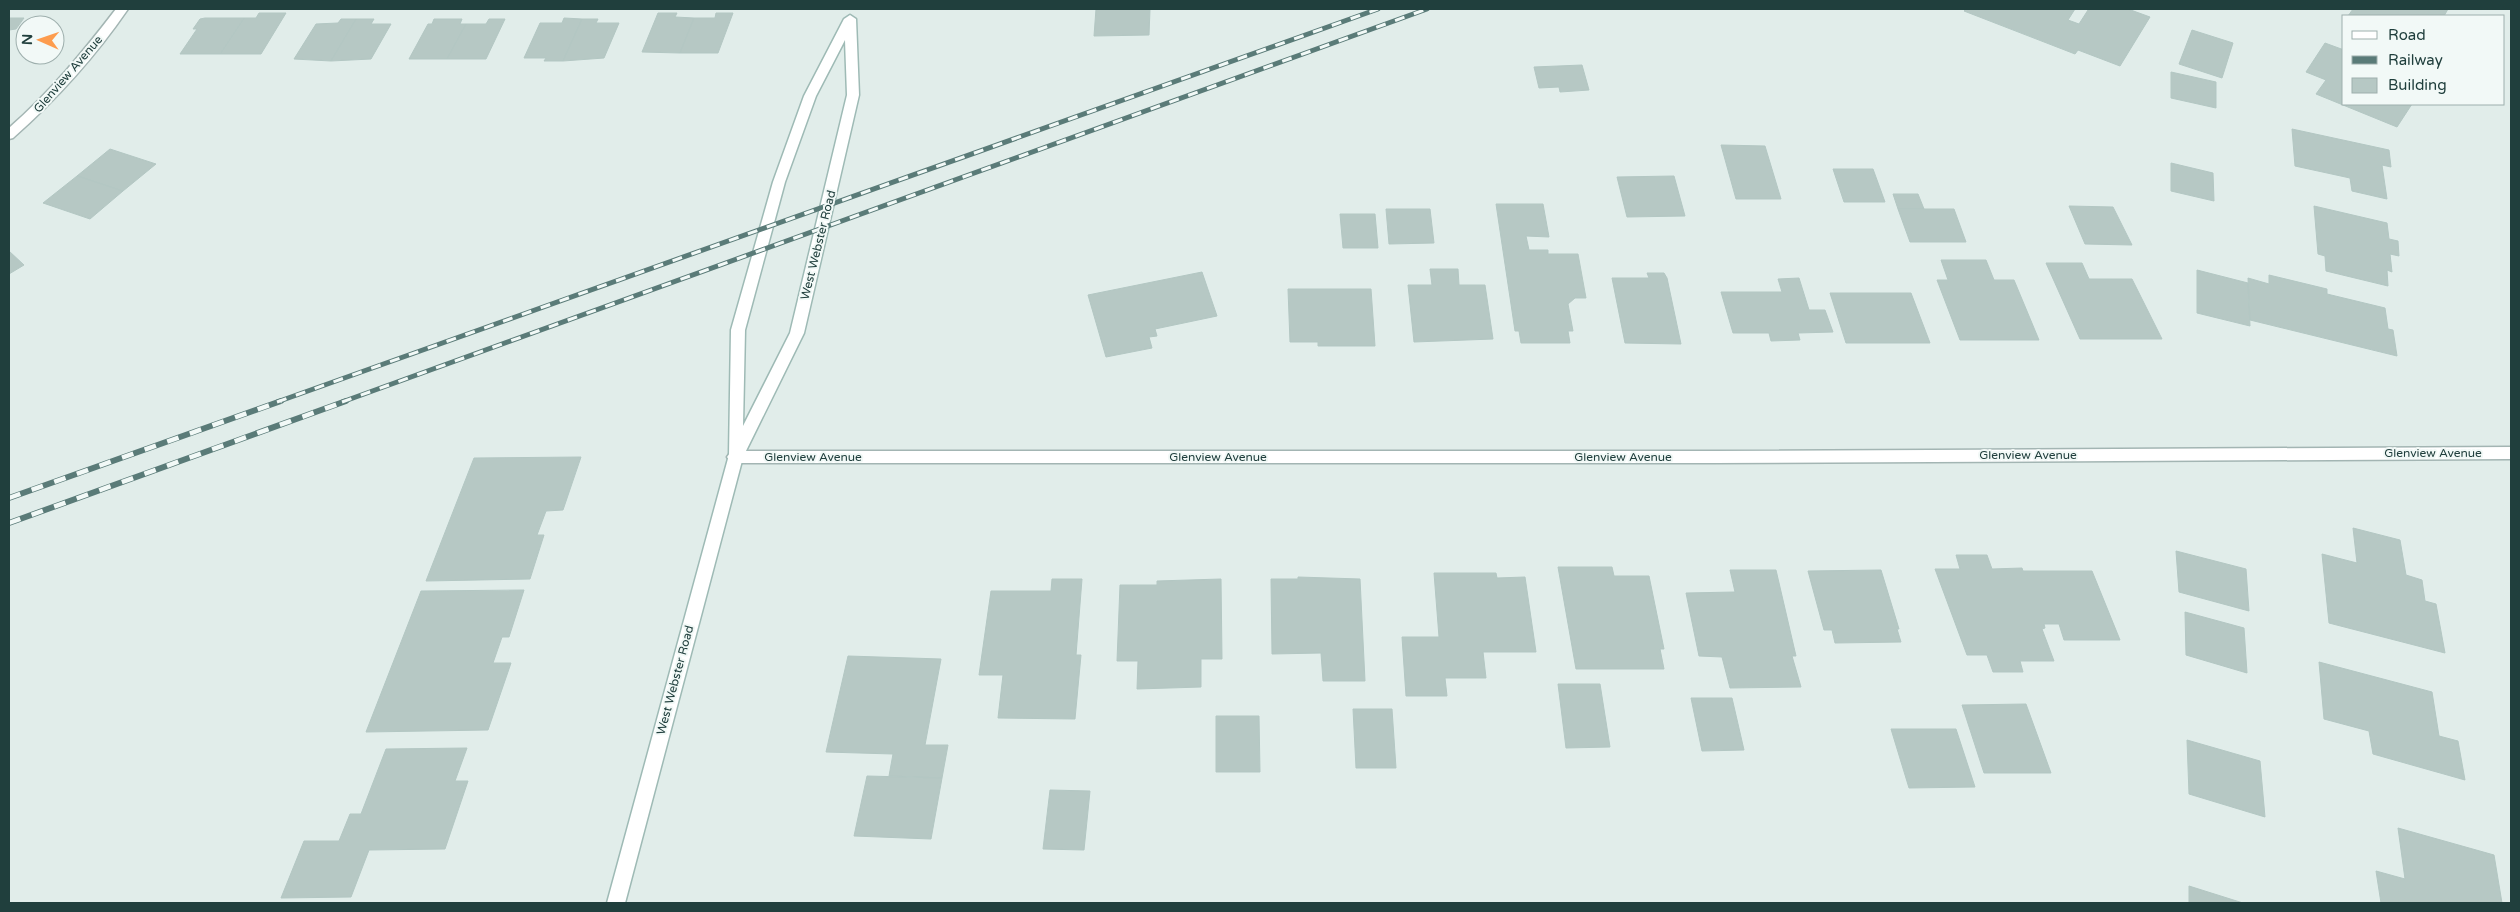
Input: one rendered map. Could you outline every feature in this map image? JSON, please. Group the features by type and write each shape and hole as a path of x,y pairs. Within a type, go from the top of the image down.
{"street":[{"name":"Glenview Avenue","path":"9,135 46,102 75,70 122,9"},
{"name":"West Webster Road","path":"734,457 738,330 779,182 810,96 851,14"},
{"name":"West Webster Road","path":"616,903 734,457 797,333 853,95 851,14"},
{"name":"Glenview Avenue","path":"734,457 1723,457 2511,453"}],"building":[{"path":"1096,9 1150,9 1149,35 1094,36"},
{"path":"1966,9 2075,9 2068,20 2079,24 2088,10 2092,9 2128,9 2150,17 2120,66 2078,50 2075,54 1964,11"},
{"path":"2353,9 2448,9 2445,15 2349,15"},
{"path":"259,13 286,13 261,54 220,54 244,18 256,18"},
{"path":"658,13 677,13 675,17 694,18 680,53 642,52"},
{"path":"716,13 733,13 718,53 680,53 694,18 715,18"},
{"path":"9,18 15,18 15,29 9,30"},
{"path":"244,18 220,54 180,54 197,29 193,29 200,19"},
{"path":"564,18 582,19 563,61 544,61 546,58 524,58 540,23 562,23"},
{"path":"341,19 356,19 331,61 294,59 316,24 338,23"},
{"path":"356,19 374,19 371,24 391,24 371,59 331,61"},
{"path":"434,19 462,19 460,24 466,24 447,59 409,59 428,24 432,24"},
{"path":"489,19 505,19 486,59 447,59 466,24 486,24"},
{"path":"582,19 598,19 596,23 619,23 604,58 563,61"},
{"path":"2192,30 2233,43 2222,78 2179,64"},
{"path":"2325,43 2342,49 2342,105 2316,94 2326,80 2306,72"},
{"path":"1582,65 1589,90 1560,92 1559,87 1539,88 1534,67"},
{"path":"2171,72 2216,82 2216,108 2171,98"},
{"path":"2343,105 2411,105 2397,127"},
{"path":"2292,129 2389,150 2391,167 2382,165 2387,199 2352,191 2350,178 2295,166"},
{"path":"1721,145 1765,146 1781,199 1736,199"},
{"path":"110,149 156,164 123,191 77,176"},
{"path":"2171,163 2213,173 2214,201 2171,191"},
{"path":"1833,169 1873,169 1885,202 1844,202"},
{"path":"77,176 123,191 90,219 43,203"},
{"path":"1674,176 1685,216 1627,217 1617,177"},
{"path":"1893,194 1918,194 1924,209 1898,209"},
{"path":"1496,204 1543,204 1549,237 1526,236 1529,250 1548,250 1548,254 1578,254 1586,298 1575,298 1568,304 1573,331 1568,331 1570,343 1521,343 1519,331 1515,331"},
{"path":"2069,206 2113,207 2132,245 2085,244"},
{"path":"2314,206 2387,223 2389,239 2398,241 2399,256 2390,254 2392,272 2387,270 2388,286 2326,271 2325,256 2318,254"},
{"path":"1386,209 1430,209 1434,243 1389,244"},
{"path":"1898,209 1954,209 1966,242 1910,242"},
{"path":"1340,214 1375,214 1378,248 1343,248"},
{"path":"9,251 24,265 9,274"},
{"path":"1941,260 1986,260 1994,280 2014,280 2039,340 1960,340 1937,280 1948,280"},
{"path":"2046,263 2082,263 2089,279 2132,279 2162,339 2080,339"},
{"path":"1430,269 1458,269 1459,285 1485,285 1493,339 1414,342 1408,285 1432,285"},
{"path":"2197,270 2248,283 2250,326 2197,313"},
{"path":"1202,272 1217,316 1155,329 1157,336 1149,337 1152,348 1106,357 1088,295"},
{"path":"1647,273 1664,273 1667,278 1681,344 1625,343 1612,278 1649,278"},
{"path":"2269,275 2327,289 2327,294 2385,308 2388,329 2393,330 2397,356 2250,320 2248,278 2269,284"},
{"path":"1799,278 1809,310 1825,310 1833,332 1798,333 1800,340 1771,341 1769,333 1733,333 1721,292 1782,292 1778,279"},
{"path":"1288,289 1371,289 1375,346 1318,346 1318,342 1290,342"},
{"path":"1830,293 1911,293 1930,343 1846,343"},
{"path":"581,457 563,510 546,511 537,535 544,535 530,579 426,581 474,458"},
{"path":"2353,528 2400,540 2406,575 2422,580 2425,601 2436,604 2445,653 2329,623 2322,554 2357,563"},
{"path":"2176,551 2246,569 2249,611 2179,592"},
{"path":"1956,555 1987,555 1992,569 2022,568 2023,571 2092,571 2120,640 2064,640 2059,624 2044,624 2045,628 2042,629 2054,661 2020,661 2023,672 1993,672 1987,655 1967,655 1935,569 1960,569"},
{"path":"1558,567 1612,567 1614,576 1649,576 1664,649 1660,649 1664,669 1576,669"},
{"path":"1730,570 1776,570 1796,656 1792,656 1801,687 1730,688 1722,657 1699,656 1686,593 1735,592"},
{"path":"1881,570 1899,629 1897,629 1901,642 1835,643 1832,630 1824,630 1808,571"},
{"path":"1434,573 1496,573 1497,578 1525,577 1536,652 1483,652 1486,678 1445,678 1447,696 1406,696 1402,637 1439,637"},
{"path":"1298,577 1360,579 1365,681 1323,681 1321,653 1272,654 1271,579 1298,579"},
{"path":"1052,579 1082,579 1076,655 1081,655 1075,719 998,718 1003,675 979,675 991,591 1051,591"},
{"path":"1221,579 1222,659 1201,659 1201,687 1137,689 1138,661 1117,661 1120,585 1157,585 1157,581"},
{"path":"524,590 509,637 502,637 493,663 511,663 488,730 366,732 421,591"},
{"path":"2185,612 2244,628 2247,673 2186,655"},
{"path":"848,656 941,659 925,745 948,745 942,778 889,776 893,754 826,752"},
{"path":"2319,662 2432,692 2439,736 2458,741 2465,780 2373,754 2369,731 2324,719"},
{"path":"1558,684 1600,684 1610,747 1566,748"},
{"path":"1691,698 1732,698 1744,750 1702,751"},
{"path":"2026,704 2051,773 1984,773 1962,705"},
{"path":"1353,709 1392,709 1396,768 1356,768"},
{"path":"1216,716 1259,716 1260,772 1216,772"},
{"path":"1891,729 1956,729 1975,787 1909,788"},
{"path":"2187,740 2260,761 2265,817 2189,794"},
{"path":"467,748 455,781 468,781 445,849 369,850 351,897 281,898 304,841 339,841 350,814 361,814 386,749"},
{"path":"867,776 942,778 931,839 854,836"},
{"path":"1050,790 1090,791 1084,850 1043,849"},
{"path":"2398,828 2494,855 2502,903 2381,903 2376,871 2405,879"},
{"path":"2189,886 2243,903 2189,903"}],"railway":[{"path":"277,402 1378,9"},
{"path":"342,402 1427,9"},
{"path":"9,498 281,401"},
{"path":"9,523 346,401"}]}
